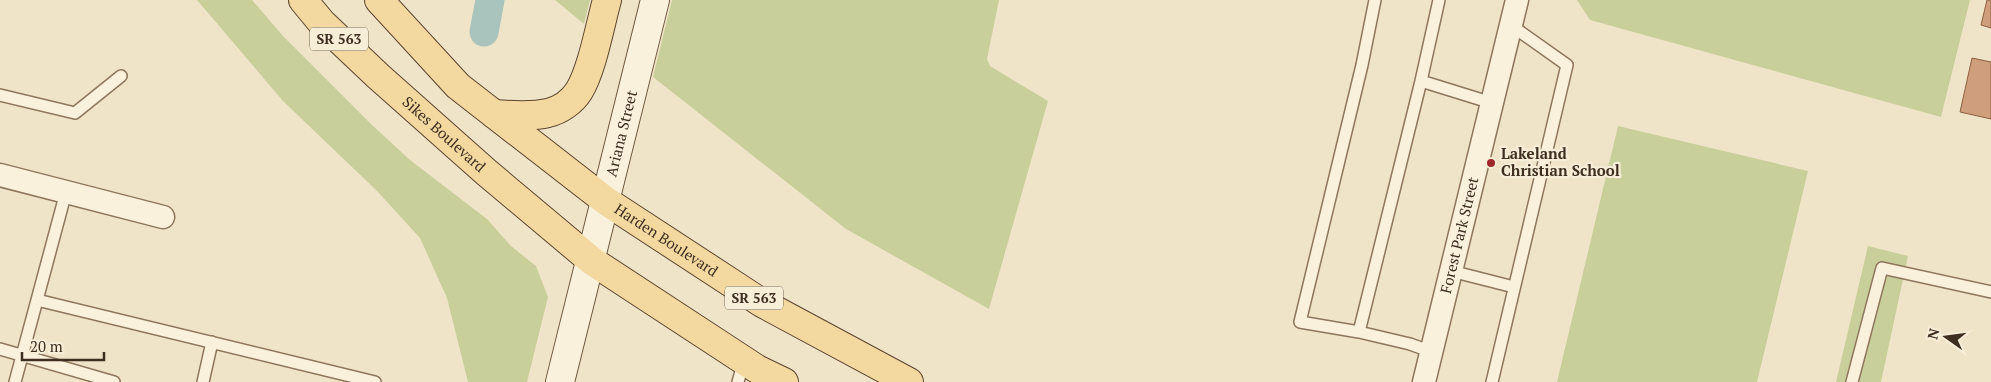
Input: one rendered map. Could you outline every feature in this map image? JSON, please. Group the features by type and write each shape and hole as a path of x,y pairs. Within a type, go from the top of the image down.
{"main road":[{"name":"Sikes Boulevard","path":"303,0 322,23 378,76 493,177 592,260"},
{"name":"SR 563","path":"379,0 458,86 606,201"},
{"path":"494,114 528,116 548,113 564,106 578,93 585,77 607,0"},
{"name":"Harden Boulevard","path":"606,201 762,303 909,382"},
{"name":"SR 563","path":"592,260 741,372 784,382"}],"street":[{"name":"Ariana Street","path":"560,382 656,0"},
{"name":"Forest Park Street","path":"1424,382 1518,0"},
{"path":"0,175 163,217"}],"lane":[{"path":"1375,0 1362,65 1300,322 1359,332 1410,344 1432,352"},
{"path":"1359,332 1439,0"},
{"path":"1492,382 1567,65 1512,26"},
{"path":"0,95 76,113 121,76"},
{"path":"1421,81 1492,103"},
{"path":"15,382 66,192"},
{"path":"1852,382 1882,268 1991,292"},
{"path":"1451,272 1514,287"},
{"path":"37,300 375,382"},
{"path":"203,382 212,342"},
{"path":"0,349 114,382"}],"green space":[{"path":"197,0 252,0 283,36 372,125 410,160 487,219 511,246 536,266 548,297 527,382 468,382 447,298 420,238 377,191 283,101"},
{"path":"555,0 590,0 584,24"},
{"path":"672,0 999,0 987,59 990,66 1048,101 989,309 846,229 653,77"},
{"path":"1577,0 1970,0 1941,117 1590,20"},
{"path":"1618,126 1808,171 1757,382 1557,382"},
{"path":"1868,246 1908,256 1881,382 1836,382"}],"building":[{"path":"1987,0 1991,0 1991,28 1981,25"},
{"path":"1972,58 1991,62 1991,119 1960,112"}],"waterway":[{"path":"484,32 490,0"}],"place":[{"name":"Lakeland Christian School","path":"1491,163"}]}
